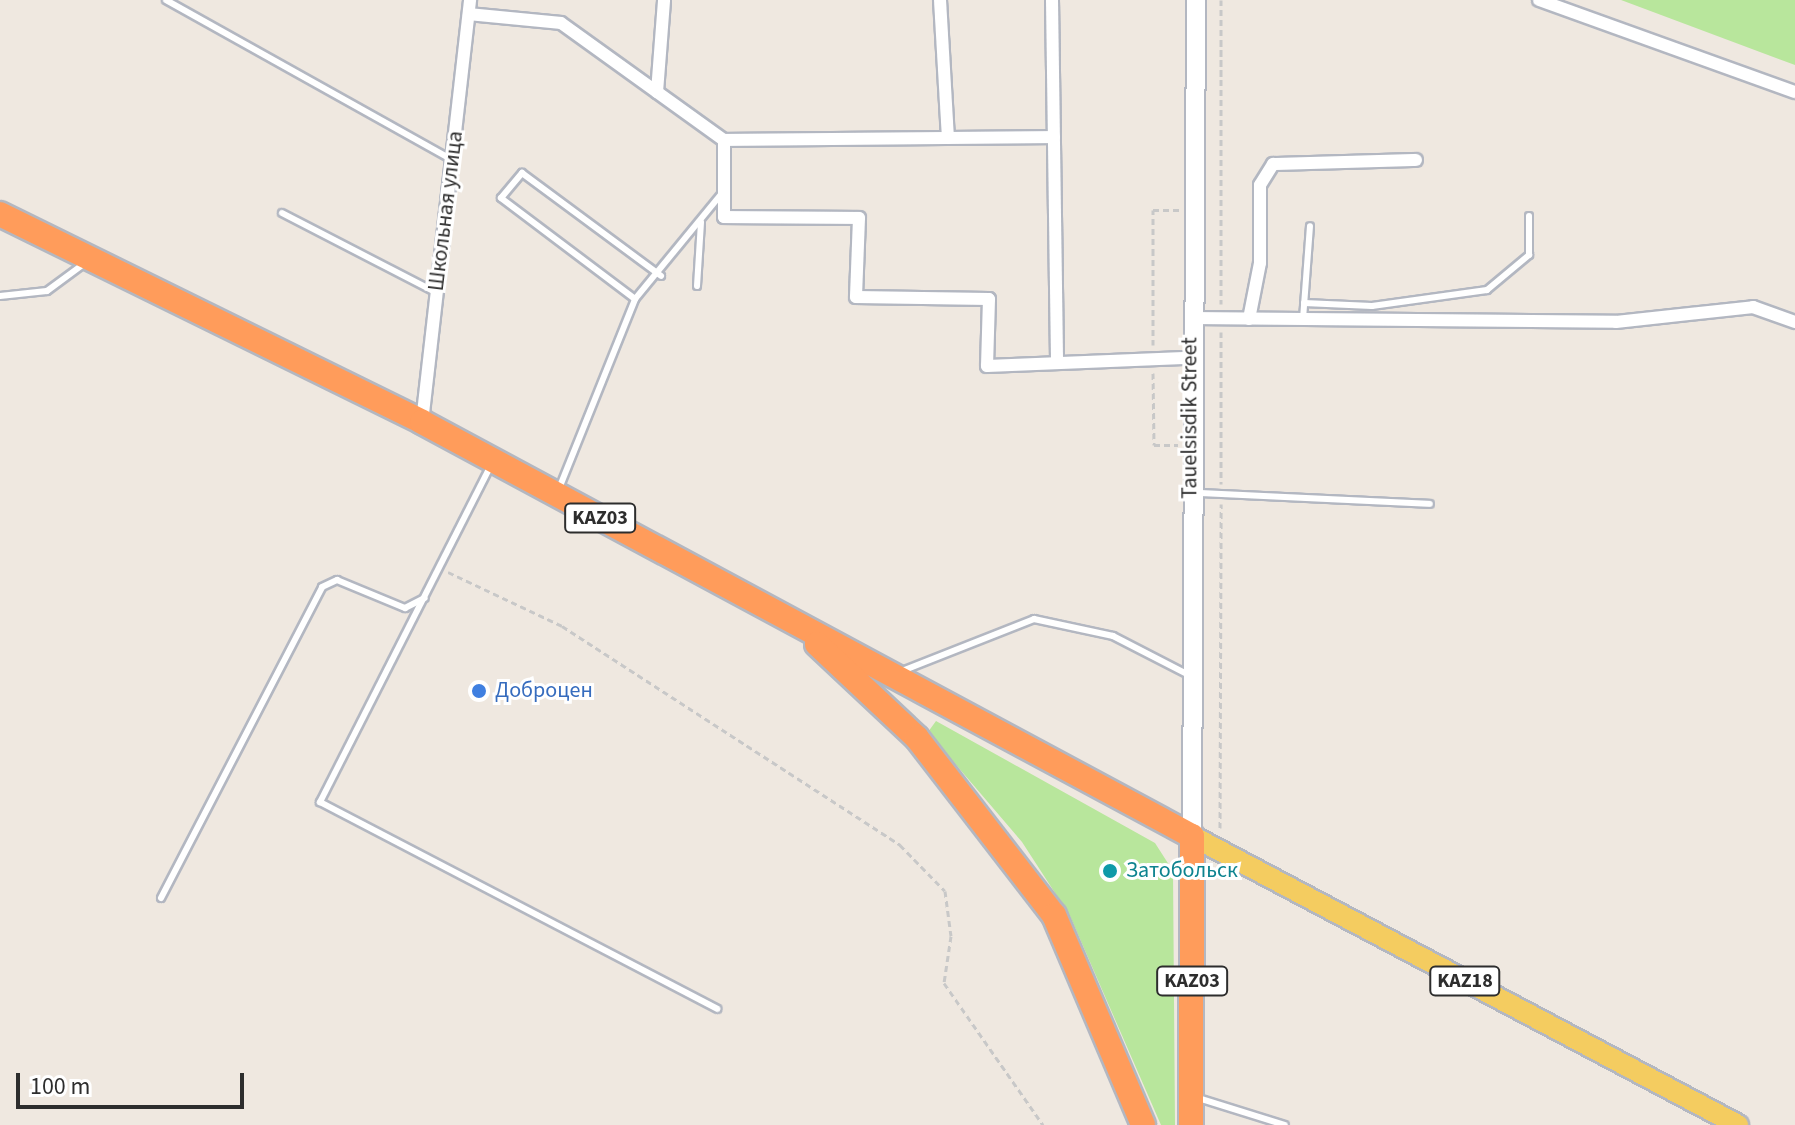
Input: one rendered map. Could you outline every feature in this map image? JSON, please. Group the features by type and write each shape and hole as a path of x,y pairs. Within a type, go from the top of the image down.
{"highway":[{"name":"KАZ03","path":"0,214 87,261 422,422 1192,836 1191,1125"},
{"name":"KАZ03","path":"792,620 917,738 1054,915 1143,1125"}],"main road":[{"name":"KAZ18","path":"1192,836 1738,1125"}],"street":[{"name":"Школьная улица","path":"422,422 470,0"},
{"path":"657,92 664,0"},
{"path":"940,0 948,138"},
{"path":"1052,0 1057,363"},
{"name":"Tauelsisdik Street","path":"1192,836 1190,358 1196,0"},
{"path":"1539,0 1795,92"},
{"path":"469,14 561,23 724,140 1054,137"},
{"path":"724,140 724,217 859,218 856,297 989,299 987,366 1190,358"},
{"path":"1249,319 1260,263 1260,185 1273,164 1416,160"},
{"path":"1191,318 1616,322 1753,307 1795,322"}],"lane":[{"path":"166,0 452,160"},
{"path":"635,299 501,198 522,173 661,276"},
{"path":"556,494 635,299 661,276 725,190"},
{"path":"282,213 437,293"},
{"path":"1304,303 1372,306 1487,290 1529,255 1529,216"},
{"path":"697,286 701,222"},
{"path":"1303,319 1310,226"},
{"path":"0,296 47,291 87,261"},
{"path":"493,460 428,596 320,802 717,1009"},
{"path":"1190,493 1430,504"},
{"path":"161,898 322,587 337,580 405,608 428,596"},
{"path":"891,675 1034,619 1113,636 1189,675"},
{"path":"1192,1096 1285,1125"}],"path":[{"path":"1220,828 1221,0"},
{"path":"1221,211 1153,210 1154,445 1221,445"},
{"path":"441,567 562,626 900,845 945,891 951,936 944,983 1043,1125"}],"green space":[{"path":"1621,0 1795,0 1795,65"},
{"path":"936,721 1155,843 1173,871 1175,1125 1161,1125 1070,916 1022,842 928,732"}],"place":[{"name":"Доброцен","path":"479,691"},
{"name":"Затобольск","path":"1110,871"}]}
